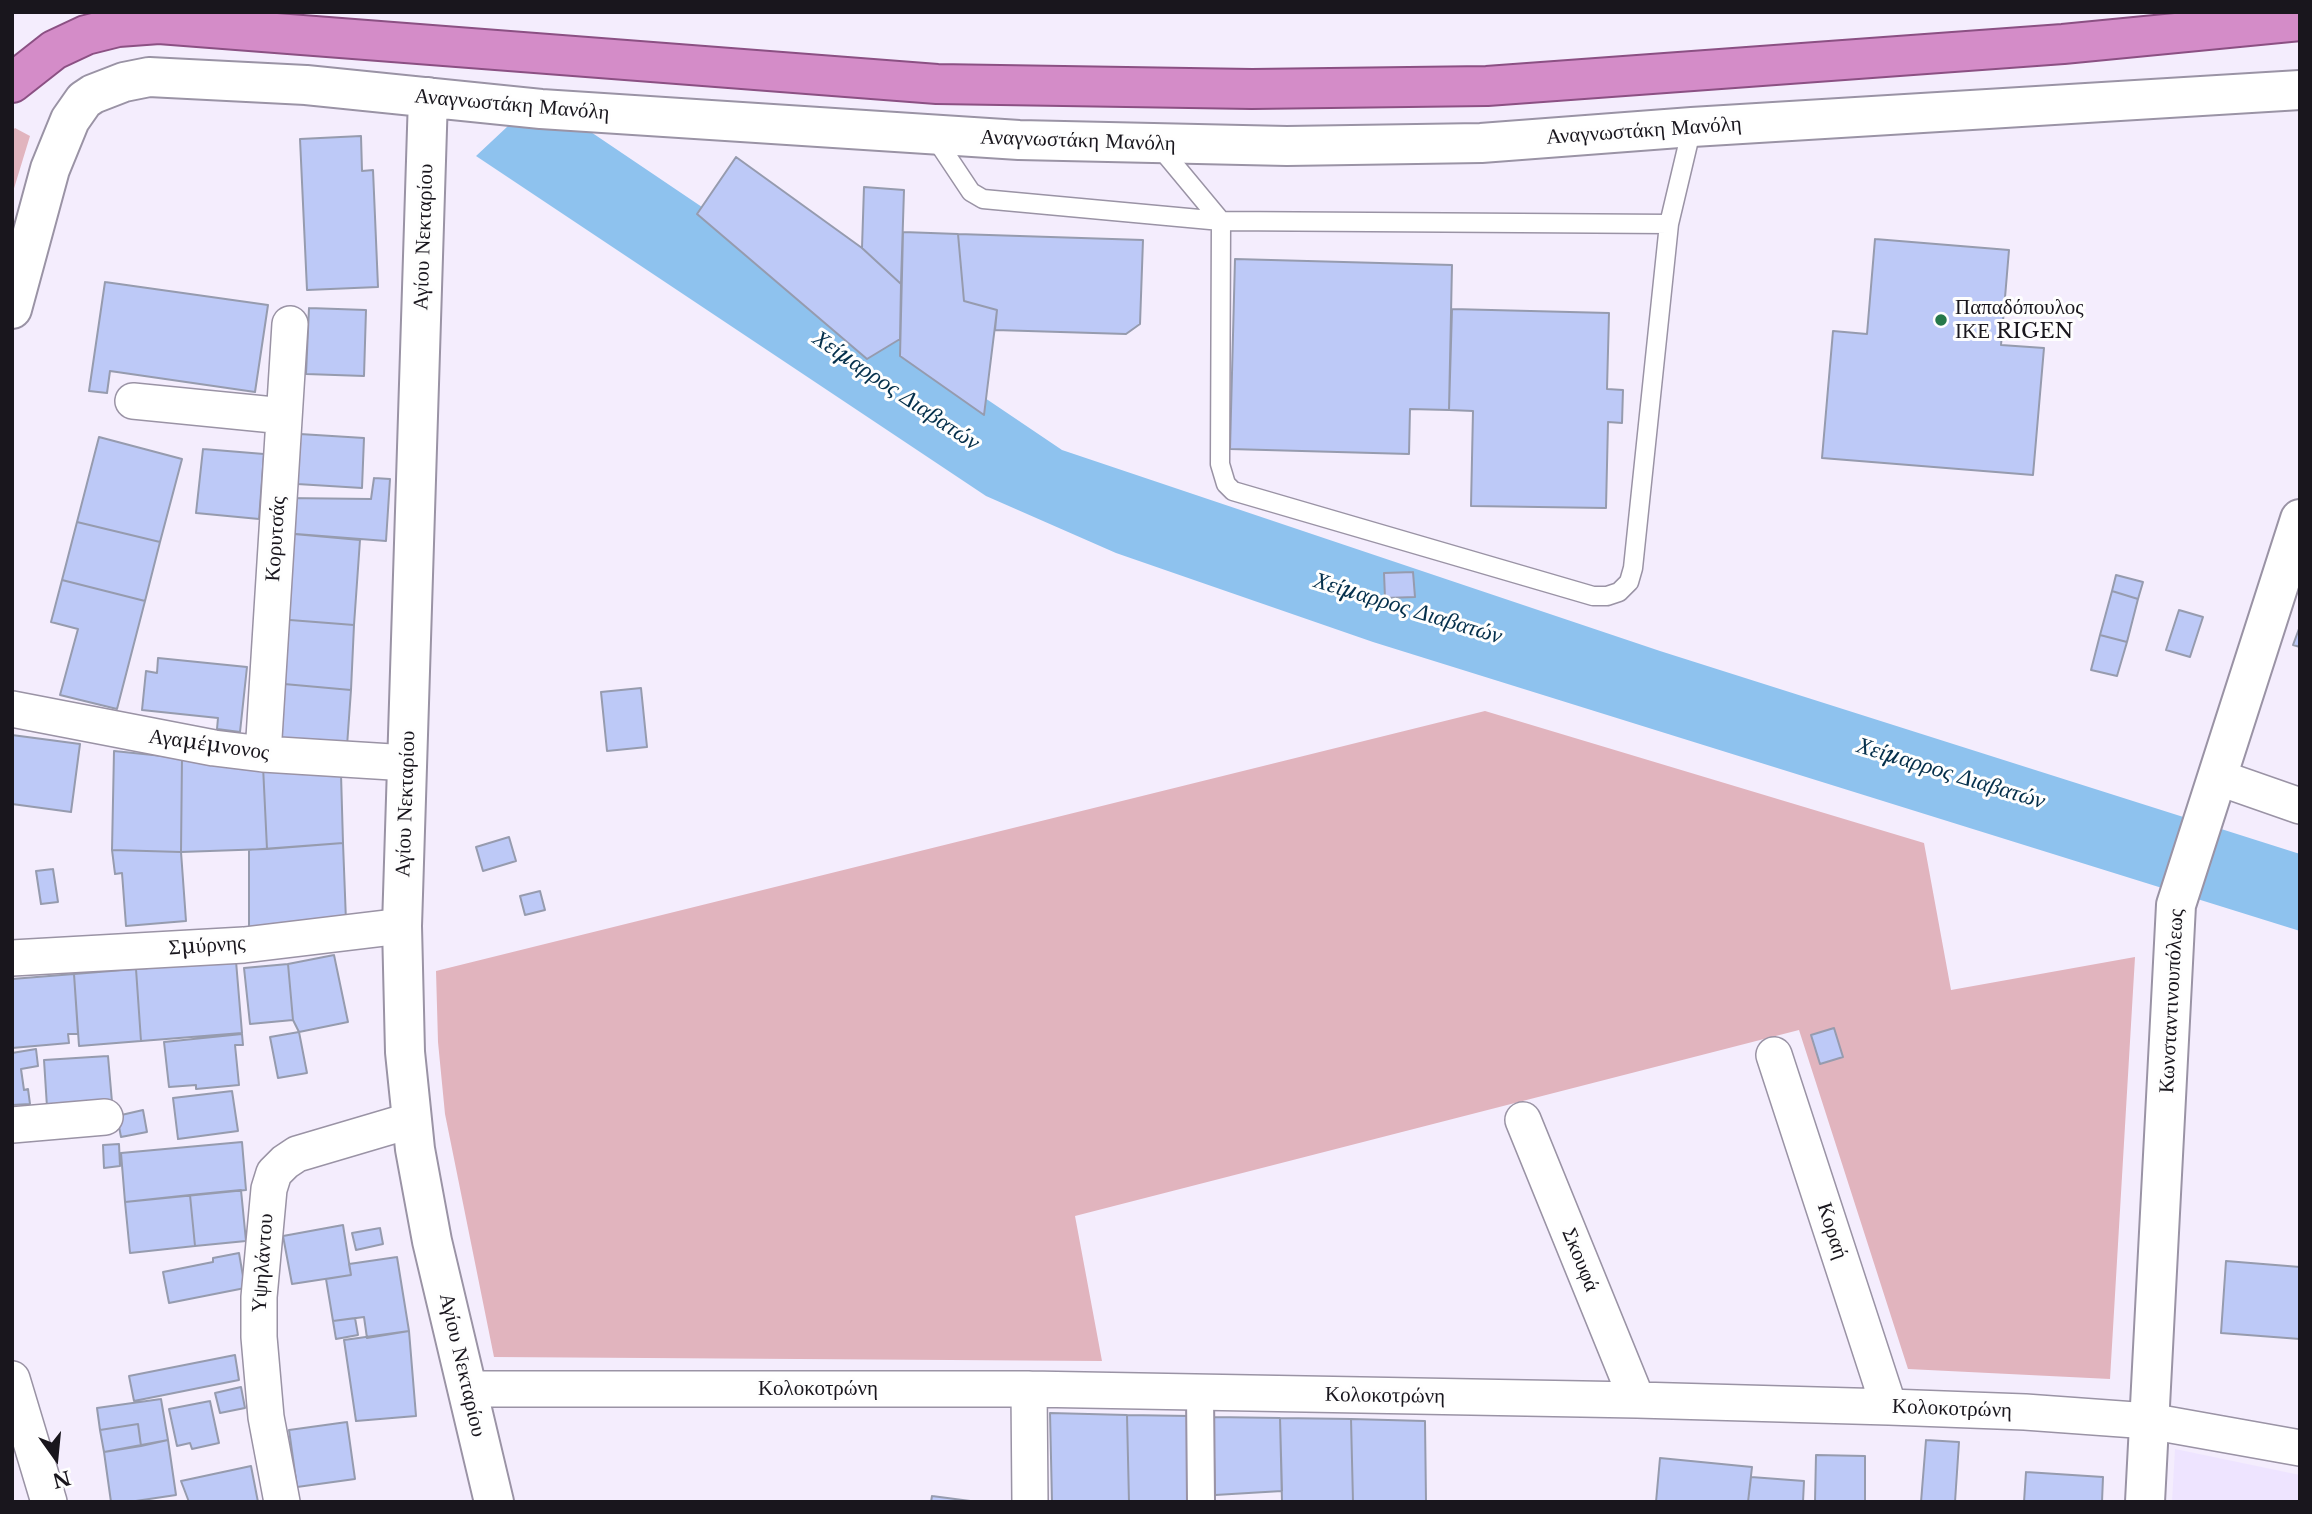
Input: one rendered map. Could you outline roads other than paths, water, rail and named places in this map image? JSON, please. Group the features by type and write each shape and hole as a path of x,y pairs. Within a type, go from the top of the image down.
{"highway":[{"path":"12,83 54,50 86,35 118,27 159,24 937,84 1252,89 1487,86 2063,44 2300,20"}],"street":[{"name":"Αναγνωστάκη Μανόλη","path":"12,309 55,155 70,120 93,94 124,82 161,77 306,85 541,109 1018,141 1287,146 1481,143 1692,127 2300,90"},
{"name":"Αγίου Νεκταρίου","path":"428,97 402,926 405,1052 412,1120 432,1241 494,1502"},
{"name":"Κορυτσάς","path":"263,754 290,324"},
{"path":"133,401 284,416"},
{"name":"Κωνσταντινουπόλεως","path":"2145,1502 2176,905 2300,519"},
{"name":"Αγαμέμνονος","path":"12,709 167,740 263,754 408,763"},
{"path":"2217,777 2300,806"},
{"name":"Σμύρνης","path":"12,958 244,945 402,926"},
{"name":"Κοραή","path":"1774,1055 1889,1407"},
{"path":"12,1125 105,1117"},
{"name":"Υψηλάντου","path":"282,1502 266,1417 259,1337 259,1297 268,1189 274,1173 297,1154 412,1120"},
{"name":"Σκουφά","path":"1523,1120 1637,1400"},
{"path":"12,1379 49,1502"},
{"name":"Κολοκοτρώνη","path":"467,1389 1029,1390 1889,1407 2038,1412 2149,1421 2300,1448"},
{"path":"1029,1390 1030,1502"},
{"path":"1200,1394 1201,1502"}],"lane":[{"path":"1157,144 1221,221 1220,464 1226,484 1243,495 1593,596 1607,596 1619,592 1629,582 1633,568 1669,224 1692,127"},
{"path":"933,135 967,186 983,199 1221,221 1669,224"}],"water":[{"name":"Χείμαρρος Διαβατών","path":"539,97 1062,450 1660,651 2300,854 2300,931 1373,642 1116,553 986,496 476,156"}],"place":[{"name":"Παπαδόπουλος ΙΚΕ RIGEN","path":"1941,320"}]}
